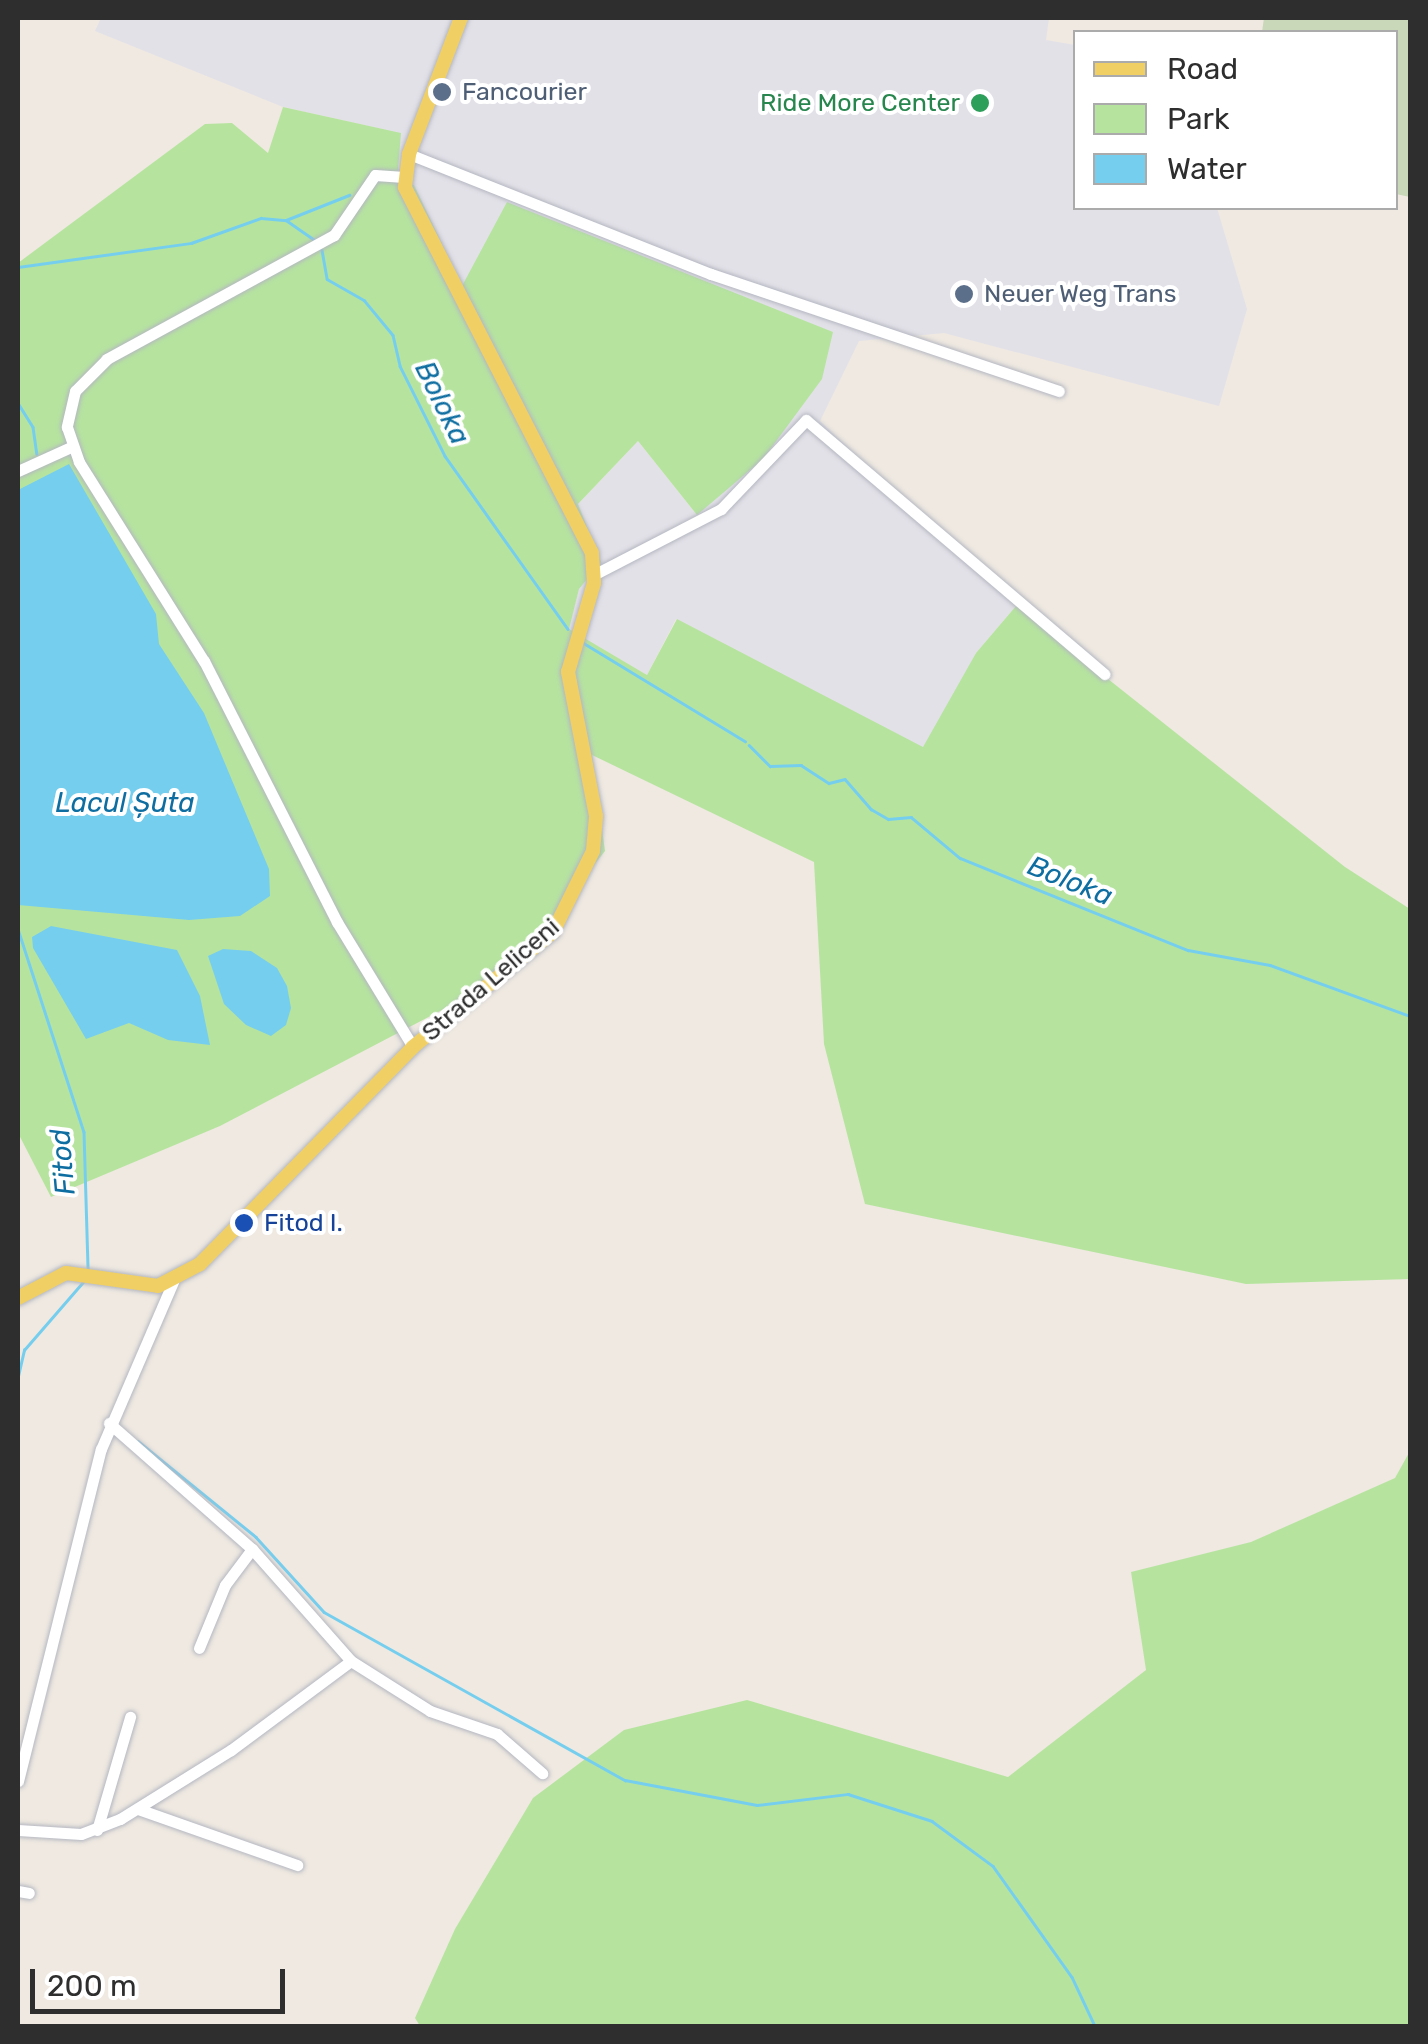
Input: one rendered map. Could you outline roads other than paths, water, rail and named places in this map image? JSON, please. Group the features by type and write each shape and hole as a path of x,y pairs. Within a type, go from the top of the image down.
{"main road":[{"path":"461,18 404,177 456,296 586,538 595,574"},
{"name":"Strada Leliceni","path":"174,1282 200,1264 414,1047 553,932 576,897 596,824 568,672 595,574"},
{"path":"18,1298 56,1275 88,1272 140,1285 174,1282"}],"street":[{"path":"410,154 711,274 1059,391"},
{"path":"404,177 375,175 334,235 108,360 70,405 71,447 204,661 338,922 414,1047"},
{"path":"595,574 722,509 806,420 1104,674"},
{"path":"18,472 71,447"},
{"path":"18,1781 110,1423 172,1298 174,1282"},
{"path":"110,1423 252,1549 350,1660 430,1711 497,1734 542,1772"},
{"path":"199,1648 225,1585 252,1549"},
{"path":"18,1830 69,1835 97,1830 138,1809 350,1660"},
{"path":"97,1830 130,1717"},
{"path":"138,1809 297,1865"}],"water":[{"name":"Lacul Șuta","path":"69,464 156,614 159,644 204,713 269,869 270,896 240,916 189,920 18,905 18,490"},
{"path":"51,926 177,950 200,996 210,1045 168,1040 129,1023 86,1039 33,948 32,937"},
{"path":"223,949 251,951 277,968 287,986 291,1008 286,1025 271,1036 246,1025 224,1004 208,956"}],"waterway":[{"path":"286,220 349,195"},
{"name":"Boloka","path":"18,267 191,243 261,218 286,220 315,240"},
{"name":"Boloka","path":"322,250 327,279 364,300 393,335 400,366 445,456 568,629"},
{"name":"Fitod","path":"18,403 33,427 37,454"},
{"name":"Boloka","path":"582,642 745,741"},
{"name":"Boloka","path":"749,745 770,766 801,765 829,783 845,779 871,809 888,819 911,817 960,858 1188,950 1270,965 1410,1016"},
{"name":"Fitod","path":"18,929 84,1132 88,1269"},
{"name":"Fitod","path":"18,1376 24,1350 84,1281"},
{"path":"138,1441 256,1537 324,1612 625,1780 757,1805 848,1794 932,1821 993,1866 1072,1977 1095,2026"}],"place":[{"name":"Fancourier","path":"442,92"},
{"name":"Ride More Center","path":"980,103"},
{"name":"Neuer Weg Trans","path":"964,294"},
{"name":"Fitod I.","path":"244,1223"}]}
